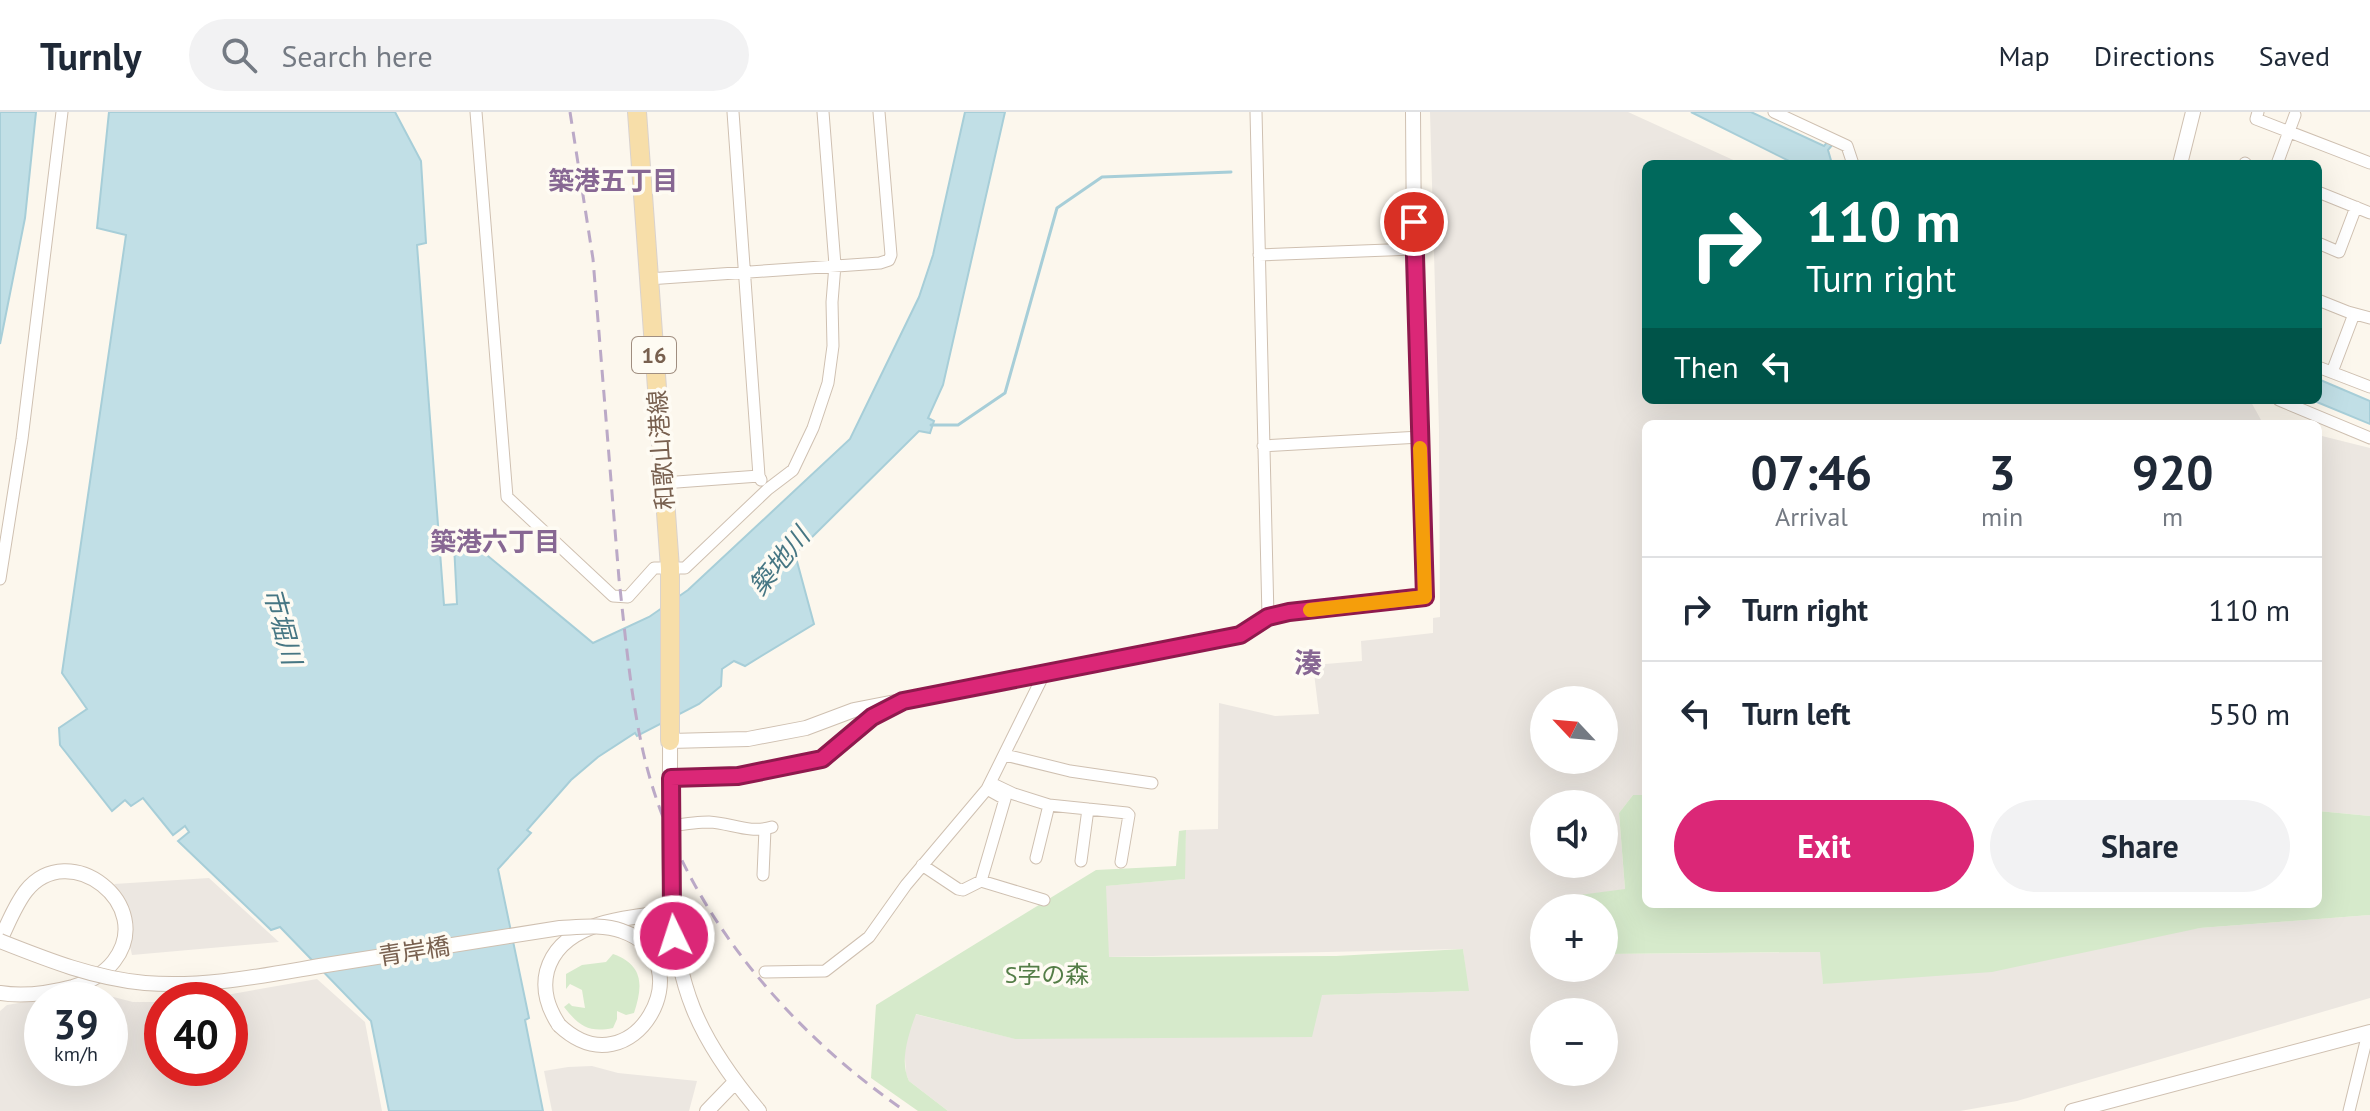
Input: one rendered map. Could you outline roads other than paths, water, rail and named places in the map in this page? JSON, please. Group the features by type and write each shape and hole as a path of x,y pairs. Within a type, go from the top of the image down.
{"main road":[{"name":"和歌山港線","path":"637,112 670,568 671,733"}],"street":[{"path":"0,579 50,231 62,112"},
{"path":"476,112 507,497 613,596 628,597 654,568 685,568 768,489 793,470 813,428 828,383 833,346 835,265 823,112"},
{"path":"733,112 759,476 768,489"},
{"path":"648,279 889,260 879,112"},
{"path":"1256,112 1268,617"},
{"path":"759,1111 735,1082 707,1038 692,1006 678,960 672,912 671,733 748,739 806,728 854,710 1240,635 1268,617 1289,612 1425,597 1413,112"},
{"path":"1774,112 1847,146 1852,160"},
{"path":"2181,160 2193,112"},
{"path":"2258,112 2256,119 2370,163"},
{"path":"2278,160 2295,115"},
{"path":"2322,194 2370,213"},
{"path":"2322,245 2339,252 2356,207"},
{"path":"1259,255 1414,249"},
{"path":"2322,302 2370,318"},
{"path":"2332,372 2354,314"},
{"path":"2322,368 2370,387"},
{"path":"2289,404 2370,438"},
{"path":"1263,446 1420,437"},
{"path":"663,483 759,476"},
{"path":"765,972 829,970 869,937 922,865 989,786 1044,674"},
{"path":"671,778 738,776 822,759 872,717 903,701"},
{"path":"1005,755 1070,771 1152,783"},
{"path":"989,786 1049,805 1129,815 1121,862"},
{"path":"981,881 1005,799 989,786"},
{"path":"1036,858 1049,805"},
{"path":"1081,861 1088,809"},
{"path":"671,826 707,822 738,829 768,828 763,875"},
{"path":"922,865 958,889 963,890 981,881 1044,900"},
{"path":"0,940 25,892 33,884 51,874 71,871 97,880 116,898 125,923 125,938 120,953 106,972 59,991 0,993"},
{"name":"青岸橋","path":"0,940 56,964 89,974 182,985 247,978 560,928 612,928 632,935 648,949 658,967 661,988 650,1018 635,1034 619,1043 594,1044 577,1039 559,1025 549,1008 545,983 549,966 562,945 576,935 609,922 672,912"},
{"path":"2072,1111 2369,1033 2366,1062 2349,1111"},
{"path":"707,1111 735,1082"}],"water":[{"path":"0,112 36,112 25,218 0,344"},
{"path":"109,112 395,112 421,161 426,243 417,245 444,605 457,604 454,544 471,542 593,643 649,617 688,590 850,439 919,297 933,255 965,112 1005,112 943,385 928,418 934,421 930,433 919,431 795,554 814,624 745,666 734,661 722,669 721,686 699,704 637,736 635,733 598,757 571,780 527,830 531,833 498,869 529,1018 525,1020 543,1111 389,1111 371,1021 280,927 271,930 178,841 189,832 185,826 173,835 143,798 131,806 125,800 112,811 60,745 59,728 87,709 62,673 126,235 97,228"},
{"path":"1691,112 1751,112 1824,146 1828,141 1833,144 1828,150 1831,160 1787,160"},
{"path":"2322,381 2370,401 2370,424 2322,404"}],"waterway":[{"path":"931,425 958,425 1005,393 1057,208 1102,177 1231,172"}],"railway":[{"path":"570,112 593,259 628,661 641,742 656,798 678,852 705,903 738,951 775,997 815,1038 859,1077 905,1111"}],"district":[{"name":"築港五丁目","path":"613,180"},
{"name":"築港六丁目","path":"495,541"},
{"name":"湊","path":"1308,662"}],"water label":[{"name":"築地川","path":"779,561"},
{"name":"市堀川","path":"283,626"}],"park label":[{"name":"S字の森","path":"1047,974"}]}
